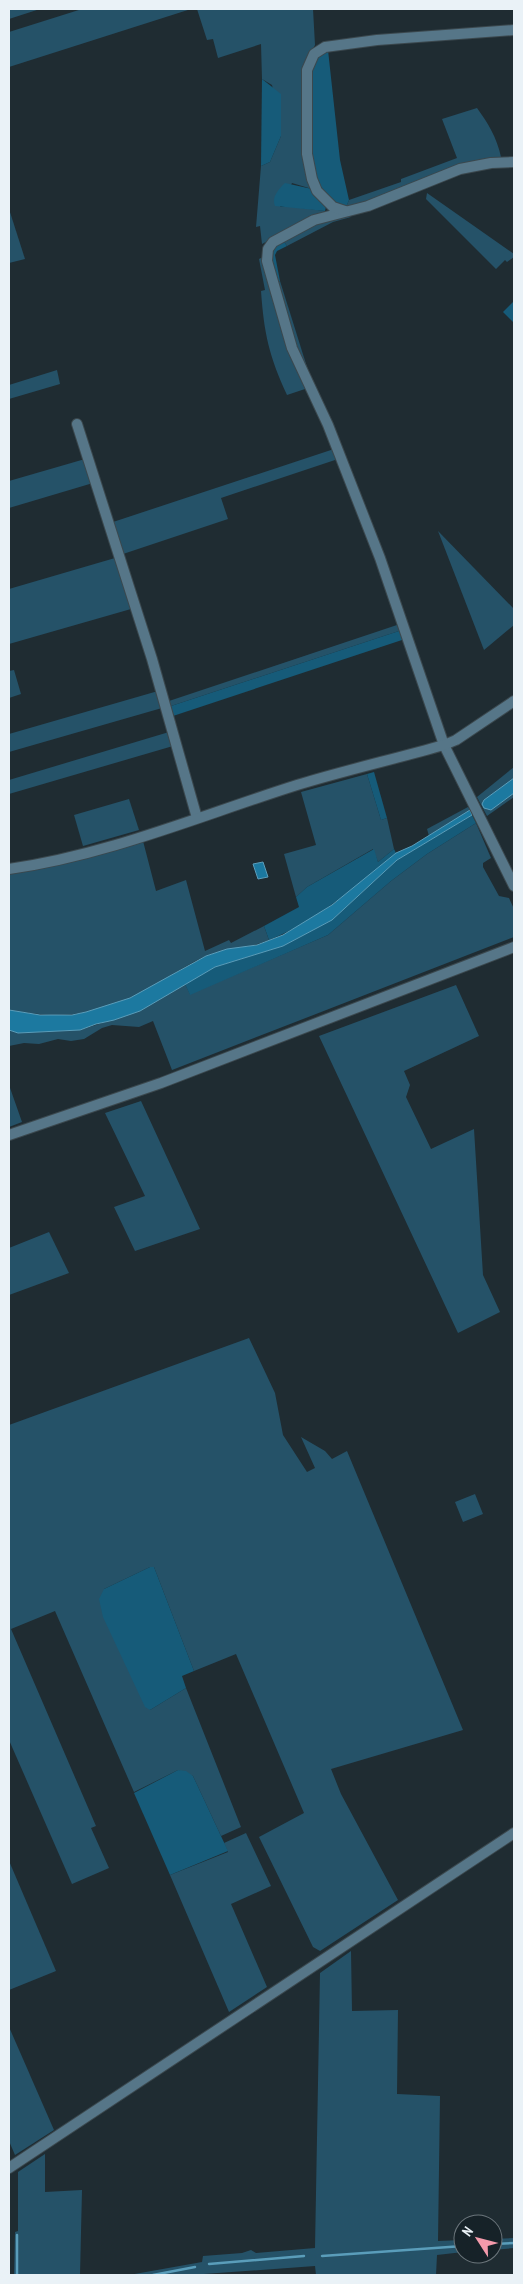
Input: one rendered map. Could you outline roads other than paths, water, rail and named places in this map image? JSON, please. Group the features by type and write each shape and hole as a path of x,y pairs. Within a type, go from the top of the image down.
{"street":[{"path":"346,211 333,207 317,191 312,179 307,154 307,70 314,54 325,47 378,40 514,30"},
{"path":"514,162 491,163 460,169 390,199 356,210 314,220 273,242 268,249 269,272 292,348 328,425 394,592 444,746 476,806 514,886"},
{"path":"77,424 152,659 198,818"},
{"path":"9,869 65,858 198,818 299,784 444,746 514,701"},
{"path":"9,1135 160,1083 514,947"},
{"path":"9,2168 514,1833"}],"waterway":[{"path":"17,2235 17,2275"},
{"path":"503,2244 514,2243"},
{"path":"322,2256 453,2247"},
{"path":"209,2264 304,2256"},
{"path":"153,2275 195,2267"}]}
